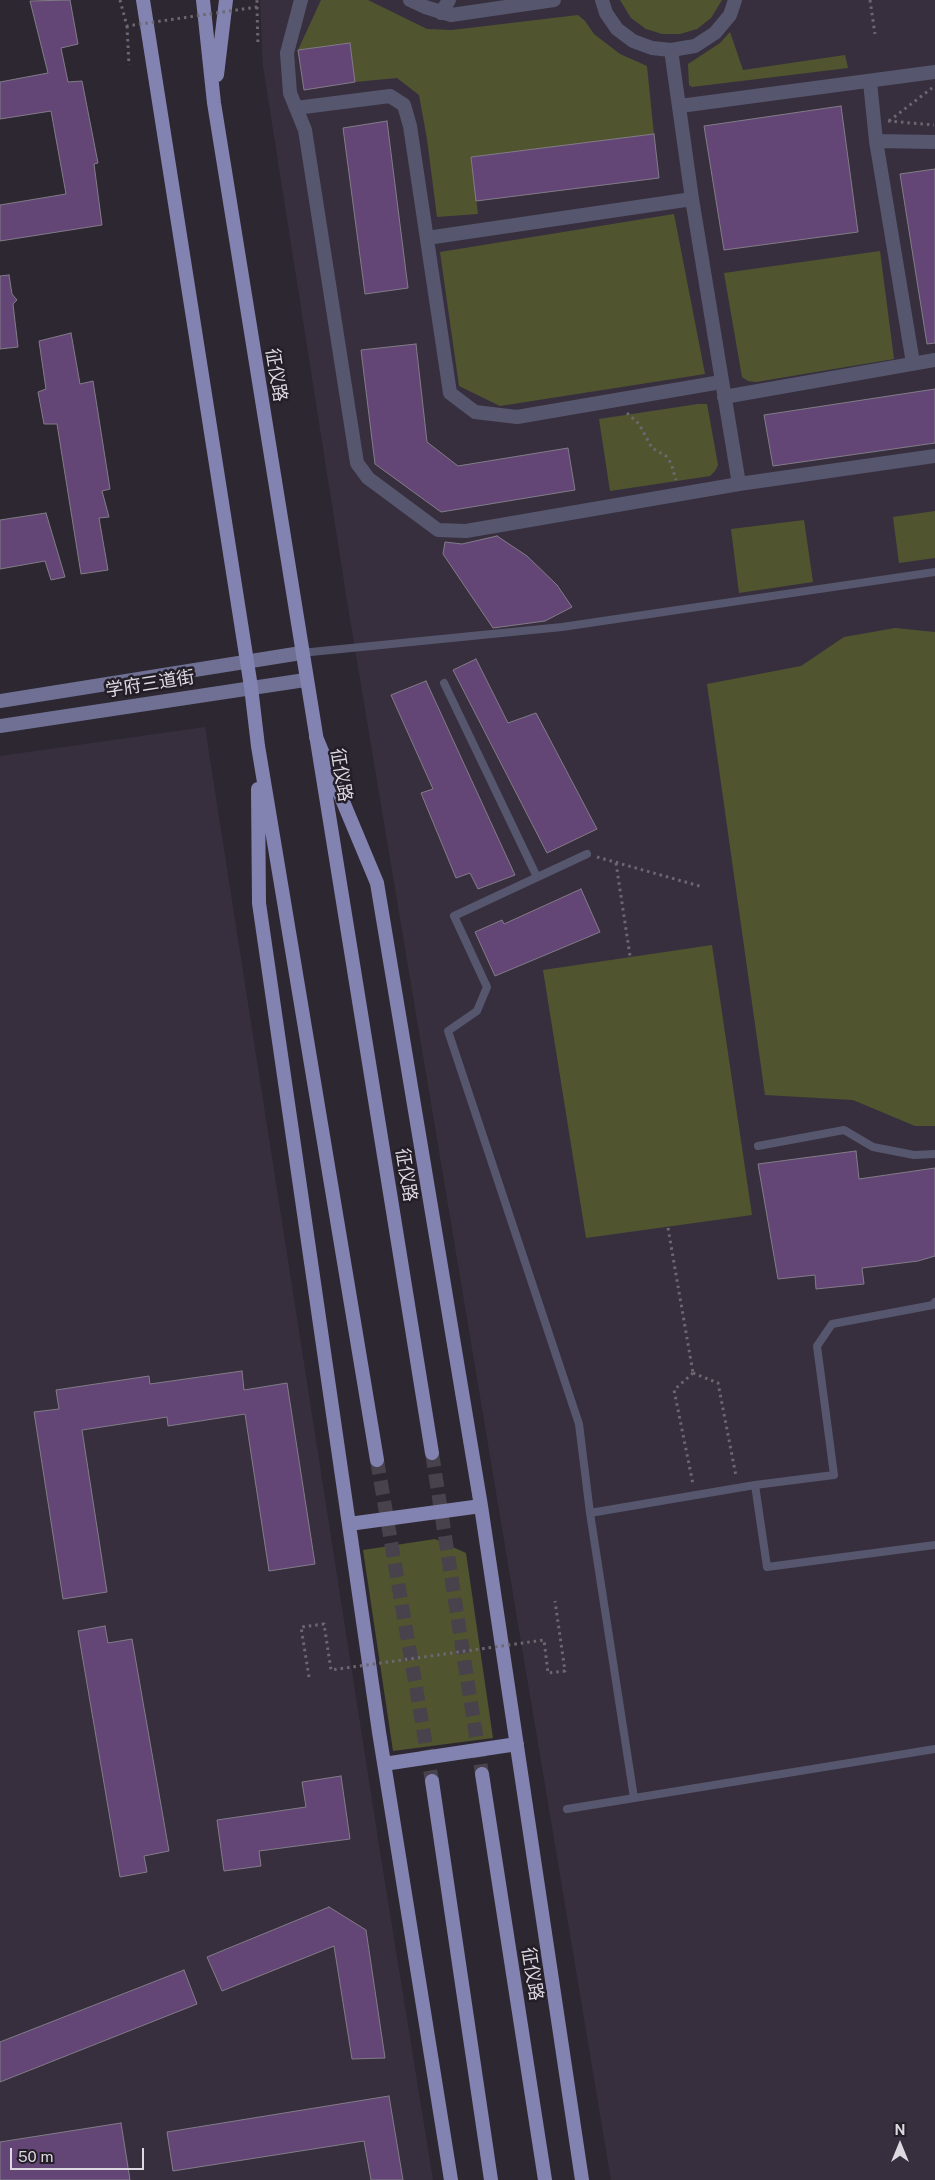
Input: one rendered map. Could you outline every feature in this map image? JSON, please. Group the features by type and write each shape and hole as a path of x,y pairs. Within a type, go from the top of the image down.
{"main road":[{"path":"203,0 214,103"},
{"path":"214,103 226,0"},
{"path":"144,2 251,687 258,746 377,1460"},
{"name":"征仪路","path":"214,103 305,680 316,737 432,1453"},
{"name":"学府三道街","path":"0,701 302,653"},
{"name":"学府三道街","path":"0,726 305,680"},
{"path":"316,737 377,883 481,1506 582,2180"},
{"path":"258,746 259,902 384,1764 452,2180"},
{"path":"349,1524 481,1506"},
{"path":"384,1764 517,1744"},
{"name":"征仪路","path":"482,1774 545,2180"},
{"path":"432,1781 491,2180"}],"street":[{"path":"301,0 287,53 290,93 305,130 357,462 368,478 438,530 466,531 739,484 935,456"},
{"path":"410,0 441,13 451,15 554,0"},
{"path":"441,13 449,0"},
{"path":"602,0 606,12 617,28 633,41 652,48 671,50 694,46 715,33 730,15 736,0"},
{"path":"671,50 692,199 739,484"},
{"path":"680,106 935,72"},
{"path":"870,82 876,141 913,363"},
{"path":"296,108 390,96 404,106 410,126 450,393 475,412 517,417 721,382"},
{"path":"876,141 935,142"},
{"path":"426,238 692,199"},
{"path":"724,396 935,360"}],"lane":[{"path":"302,653 562,628 935,572"},
{"path":"444,683 537,877"},
{"path":"587,854 454,916 487,987 477,1012 448,1031 579,1424 590,1513 634,1798"},
{"path":"758,1146 844,1130 872,1147 914,1155 935,1154"},
{"path":"590,1513 755,1485 834,1474 817,1346 832,1324 934,1305"},
{"path":"755,1485 767,1568 935,1545"},
{"path":"567,1809 935,1749"}],"path":[{"path":"120,0 127,26 129,65"},
{"path":"257,0 258,46"},
{"path":"870,0 875,34"},
{"path":"127,26 257,7"},
{"path":"889,121 935,86"},
{"path":"874,120 935,125"},
{"path":"614,401 639,424 652,448 666,456 671,463 678,494"},
{"path":"587,854 703,887"},
{"path":"616,862 630,956"},
{"path":"668,1228 693,1373"},
{"path":"693,1373 718,1383 738,1488"},
{"path":"693,1373 674,1390 695,1495"},
{"path":"309,1677 302,1627 324,1624 331,1670 544,1640 548,1673 565,1670 555,1601"}],"shaded area":[{"path":"260,0 935,0 935,2180 611,2180 348,607 263,66"},
{"path":"205,727 433,2180 0,2180 0,756"}],"green space":[{"path":"321,0 368,0 427,29 452,30 578,15 594,34 620,54 647,66 654,135 471,157 478,214 437,217 419,95 397,78 355,82 350,43 298,50"},
{"path":"620,0 722,0 711,18 697,29 680,34 662,34 646,29 631,18"},
{"path":"730,32 743,70 845,55 848,68 692,87 689,85 688,64 720,43"},
{"path":"674,214 705,374 500,406 459,386 440,252"},
{"path":"880,251 894,359 756,382 748,381 742,377 724,273"},
{"path":"707,404 718,465 710,476 610,491 599,419"},
{"path":"935,511 935,558 899,563 893,517"},
{"path":"804,520 813,582 739,593 731,529"},
{"path":"895,628 935,632 935,1126 915,1126 853,1100 765,1095 707,684 801,666 844,637"},
{"path":"712,945 752,1215 586,1238 543,970"},
{"path":"435,1539 466,1553 493,1738 393,1751 363,1550"}],"building":[{"path":"70,0 78,44 61,48 68,82 82,81 98,163 94,164 102,225 0,241 0,205 66,194 51,111 0,119 0,82 48,73 30,1"},
{"path":"350,43 355,82 304,90 298,50"},
{"path":"841,106 858,232 724,250 704,126"},
{"path":"387,121 408,288 365,294 343,128"},
{"path":"654,134 659,178 476,201 471,157"},
{"path":"935,169 935,343 927,344 900,174"},
{"path":"9,275 12,294 17,300 13,304 18,347 0,349 0,276"},
{"path":"71,333 80,384 93,381 110,489 102,491 109,517 99,518 108,570 81,574 57,424 44,424 38,392 46,389 39,341"},
{"path":"416,344 427,442 458,466 568,448 575,490 441,512 375,464 361,350"},
{"path":"935,389 935,443 773,466 764,415"},
{"path":"46,513 65,577 51,580 45,561 0,569 0,520"},
{"path":"497,536 527,556 557,585 572,607 545,621 493,628 443,554 445,542 462,544"},
{"path":"476,659 508,723 536,713 597,829 547,853 453,670"},
{"path":"426,681 515,875 478,889 470,873 456,878 421,793 433,789 391,695"},
{"path":"581,889 600,932 495,976 475,932 502,920 504,924"},
{"path":"856,1151 859,1179 935,1168 935,1256 918,1261 862,1268 864,1284 816,1289 815,1275 778,1279 758,1164"},
{"path":"242,1371 244,1390 287,1383 315,1564 269,1571 245,1414 168,1426 167,1417 82,1430 107,1592 63,1599 34,1412 59,1409 56,1390 149,1376 150,1384"},
{"path":"105,1626 108,1643 132,1639 169,1851 144,1856 147,1872 120,1877 78,1631"},
{"path":"341,1776 350,1839 259,1851 261,1866 224,1871 217,1820 306,1807 302,1782"},
{"path":"329,1907 366,1930 385,2058 352,2059 334,1946 222,1991 207,1957"},
{"path":"184,1970 197,2004 0,2082 0,2042"},
{"path":"389,2096 403,2180 371,2180 364,2141 173,2171 167,2132"},
{"path":"121,2123 130,2180 0,2180 0,2142"}],"tunnel":[{"path":"432,1453 482,1774"},
{"path":"377,1460 432,1781"}]}
